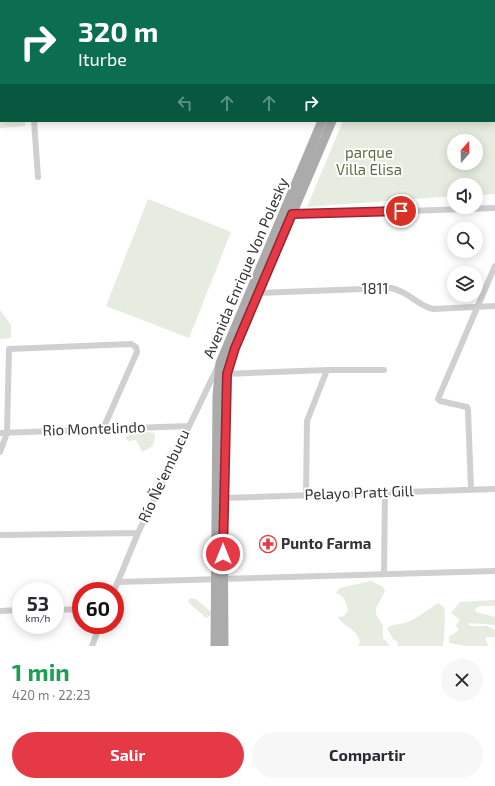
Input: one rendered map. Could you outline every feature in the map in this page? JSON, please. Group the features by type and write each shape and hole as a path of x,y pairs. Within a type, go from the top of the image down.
{"main road":[{"name":"Avenida Enrique Von Polesky","path":"224,646 219,579 223,374 258,293 310,161 322,122"},
{"name":"Avenida Enrique Von Polesky","path":"310,161 331,122"},
{"name":"Avenida Enrique Von Polesky","path":"215,646 223,498 223,374 220,363 248,293 288,215"}],"street":[{"path":"34,122 38,177"},
{"path":"288,215 495,208"},
{"path":"471,490 468,410 466,407 440,401 438,399 495,266"},
{"name":"1811","path":"248,293 391,288 409,294 426,307 433,309 495,306"},
{"path":"0,452 8,433 9,349 131,344 136,347 137,352 103,429"},
{"name":"Río Ñe'embucu","path":"118,582 138,533 188,426 220,363"},
{"path":"223,374 327,370 384,370"},
{"path":"306,495 307,421 327,370"},
{"name":"Rio Montelindo","path":"0,434 188,426"},
{"name":"Pelayo Pratt Gill","path":"223,498 385,492 495,490"},
{"path":"384,574 385,492"},
{"path":"0,535 138,533"},
{"path":"118,582 495,571"},
{"path":"0,611 12,610"},
{"path":"92,646 97,634"}],"green space":[{"path":"0,122 25,122 25,126 0,128"},
{"name":"parque Villa Elisa","path":"343,122 495,122 495,194 483,195 483,178 447,178 447,197 307,207"},
{"path":"148,199 231,232 189,338 106,306"},
{"path":"0,310 11,325 11,338 0,339"},
{"path":"141,431 154,433 155,436 153,446 142,452 136,440 128,441 125,437"},
{"path":"371,581 382,586 385,591 376,608 376,614 383,626 383,638 390,646 358,646 360,642 357,634 344,624 338,617 344,616 348,611 346,602 339,594 336,593 340,588"},
{"path":"190,598 196,599 211,612 210,616 206,618 190,604 188,602"},
{"path":"495,600 495,606 480,606 475,609 476,612 495,617 495,625 469,623 469,626 487,626 495,630 495,637 487,637 485,639 489,646 466,646 449,643 449,637 459,630 456,625 460,620 451,613 460,602"},
{"path":"438,603 444,607 445,611 443,646 397,646 398,642 393,639 387,628 389,626 402,624 418,617"}],"place":[{"name":"Punto Farma","path":"268,544"}],"route":[{"path":"223,554 223,498 227,374 235,348 292,214 401,211"}]}
